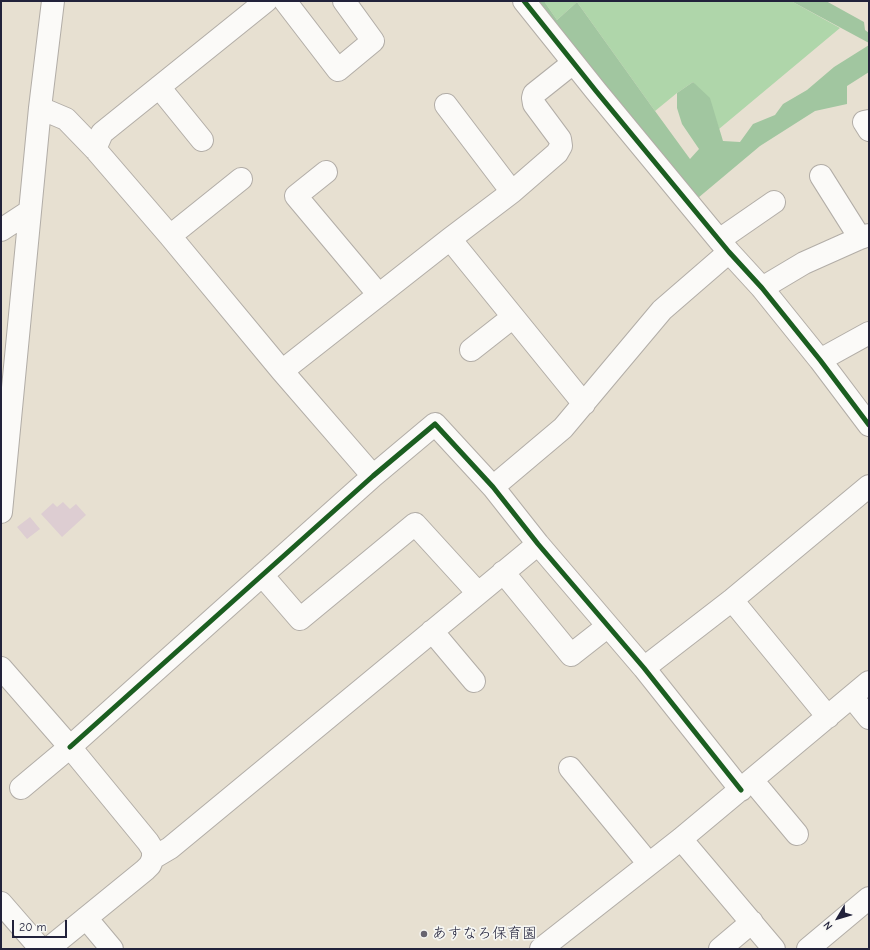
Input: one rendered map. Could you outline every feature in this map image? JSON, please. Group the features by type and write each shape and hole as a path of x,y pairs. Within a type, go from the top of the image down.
{"street":[{"path":"1,512 4,437 53,1"},
{"path":"95,149 102,133 266,1"},
{"path":"286,1 338,70 373,41 344,1"},
{"path":"524,1 573,63 724,246 762,288 820,360 869,425"},
{"path":"282,371 512,192 557,153 561,146 560,139 534,104 533,98 534,94 573,63"},
{"path":"159,87 202,140"},
{"path":"446,105 512,192"},
{"path":"40,108 66,120 95,149 170,236 282,371 373,476"},
{"path":"869,121 864,122 869,130"},
{"path":"326,172 296,196 379,295"},
{"path":"762,288 804,263 864,237 821,176"},
{"path":"170,236 241,179"},
{"path":"493,487 563,428 662,310 724,246 774,202"},
{"path":"1,230 30,211"},
{"path":"450,239 584,404"},
{"path":"471,350 513,317"},
{"path":"820,360 869,333"},
{"path":"22,788 70,747 373,476 435,424 493,487 538,544 747,785 797,834"},
{"path":"644,668 732,600 869,486"},
{"path":"262,575 300,619 416,524 478,593"},
{"path":"153,858 170,848 538,544"},
{"path":"503,572 571,655 608,626"},
{"path":"732,600 828,717"},
{"path":"432,631 474,681"},
{"path":"1,668 70,747 153,850 153,858 145,870 48,949"},
{"path":"541,949 681,839 869,682"},
{"path":"852,697 869,718"},
{"path":"570,768 650,864"},
{"path":"681,839 774,949"},
{"path":"808,949 869,898"},
{"path":"1,903 41,949"},
{"path":"86,918 112,949"},
{"path":"720,949 752,922"}],"green space":[{"path":"529,1 544,1 557,20 577,2 690,159 699,149 682,124 677,108 677,93 693,82 710,98 723,141 740,142 753,124 775,115 783,104 807,90 834,67 869,45 869,72 847,86 847,104 815,111 760,146 692,203"},
{"path":"544,1 791,1 840,28 719,129 714,114 693,82 655,111 577,2 557,20"},
{"path":"791,1 826,1 864,22 865,30 869,33 869,43"}],"building":[{"path":"63,502 70,509 76,504 86,515 62,537 41,514 53,503 57,507"},
{"path":"30,517 40,529 27,539 17,527"}],"cycle path":[{"path":"524,1 729,252 762,288 820,360 869,425"},
{"path":"70,747 373,476 435,424 493,487 538,544 644,668 741,790"}],"place":[{"name":"あすなろ保育園","path":"424,934"}]}
